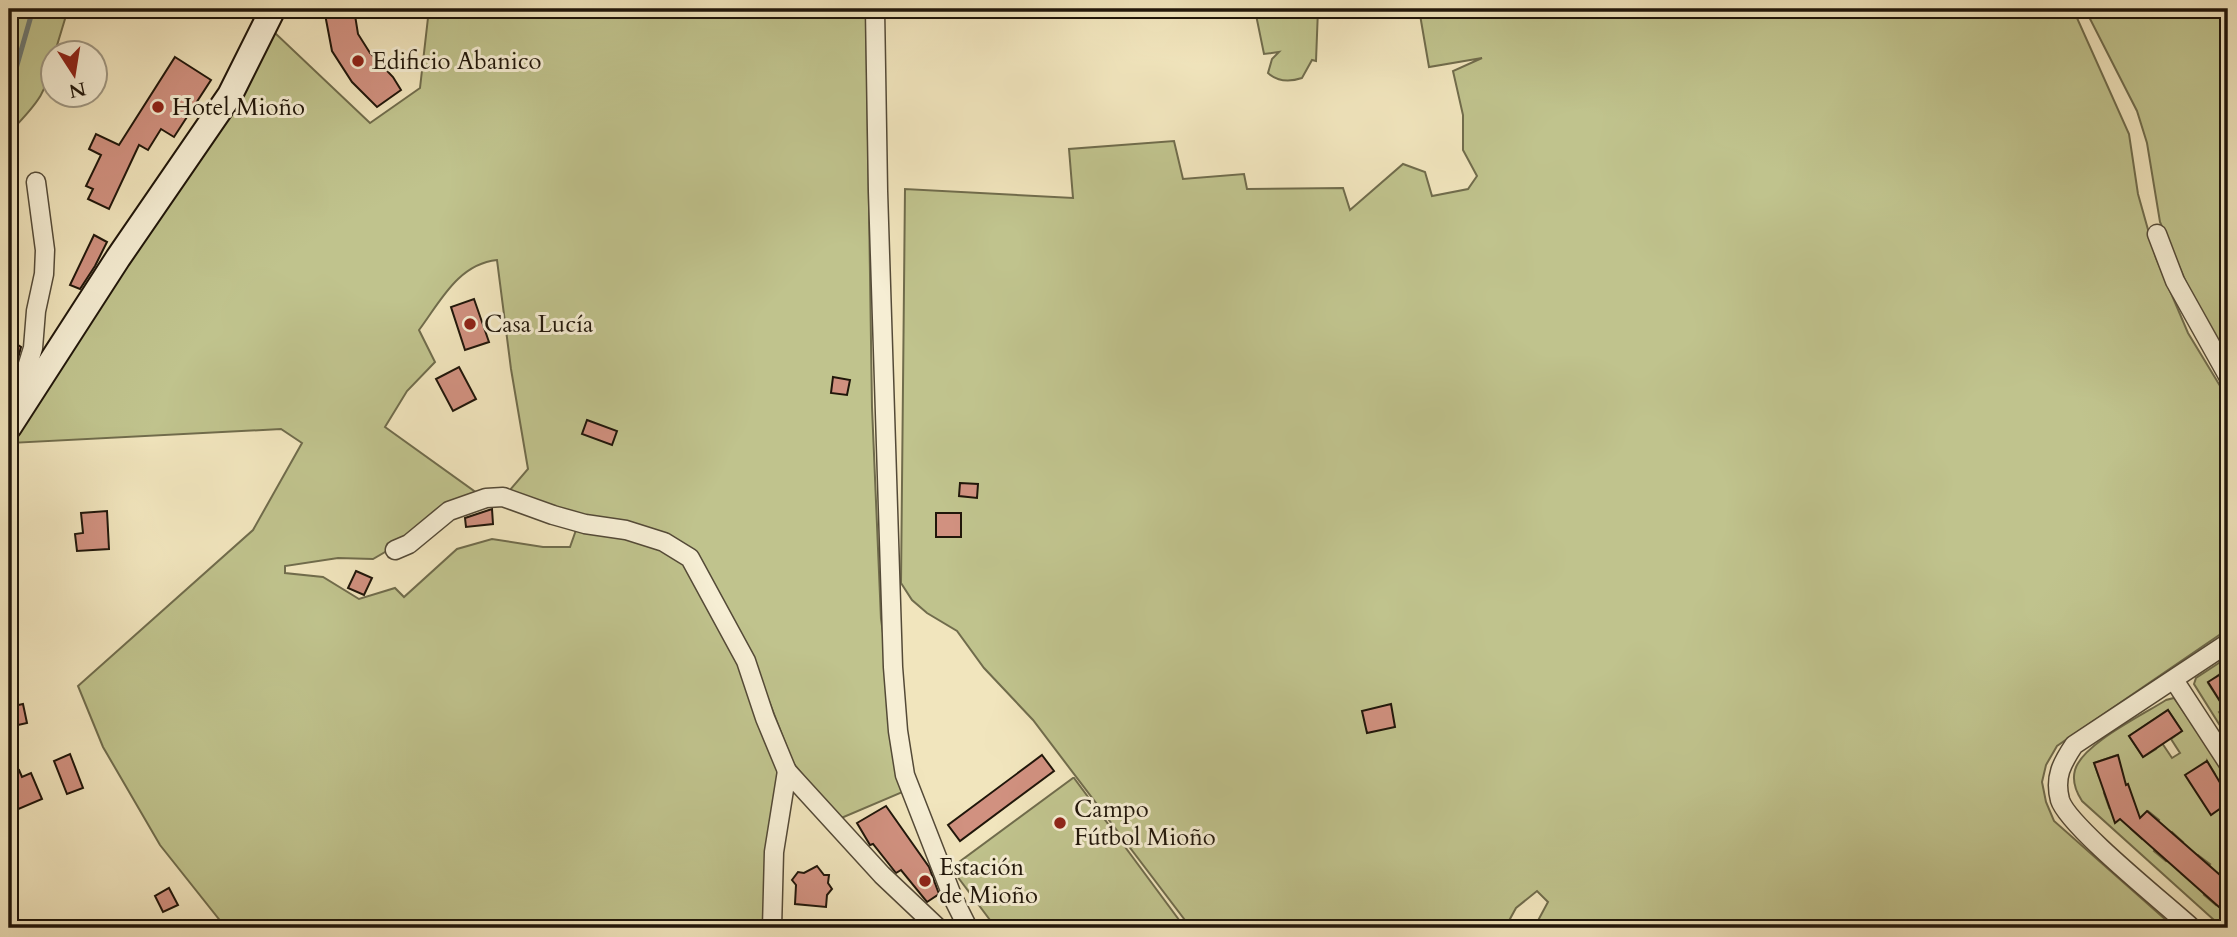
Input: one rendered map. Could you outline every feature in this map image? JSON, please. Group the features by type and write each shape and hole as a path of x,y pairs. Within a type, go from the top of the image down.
{"street":[{"path":"9,428 118,258 230,94 273,9"},
{"path":"875,9 877,191 893,667 898,731 905,775 953,898 968,928"},
{"path":"28,398 24,377 33,348 45,250 36,182"},
{"path":"2157,234 2175,281 2228,376"},
{"path":"395,550 409,544 449,511 486,498 503,497 552,515 585,524 626,530 664,542 690,558 746,660 765,718 787,771 882,875 938,928"},
{"path":"2192,928 2076,825 2061,802 2058,786 2060,767 2074,745 2228,643"},
{"path":"2174,680 2228,763"},
{"path":"772,928 774,852 787,771"}],"green space":[{"path":"9,9 68,9 59,38 38,38 38,100 9,133"},
{"path":"429,9 866,9 872,407 881,619 905,791 839,819 793,763 748,647 699,561 653,544 684,560 742,662 777,767 777,806 766,922 763,928 226,928 160,845 103,747 78,686 253,530 302,443 281,429 11,443 274,32 370,123 420,88","holes":["497,260 511,369 528,469 509,491 643,540 576,530 570,547 543,547 492,539 457,549 404,597 395,588 359,599 323,577 285,573 285,566 338,558 373,559 481,496 385,427 407,391 435,362 419,330 451,286 461,277 483,263"]},
{"path":"1318,9 1316,61 1312,60 1302,78 1284,80 1272,76 1268,73 1272,59 1279,52 1264,54 1255,10"},
{"path":"1419,9 2073,9 2129,134 2138,194 2156,258 2188,333 2228,399 2228,629 2057,746 2046,765 2042,782 2054,821 2175,928 1534,928 1548,902 1537,891 1516,908 1505,928 1191,928 1033,720 984,668 957,631 927,613 912,600 901,583 905,189 1073,198 1069,149 1174,141 1183,179 1244,174 1247,189 1343,188 1350,210 1403,164 1425,172 1432,196 1468,189 1477,176 1463,150 1463,115 1453,71 1482,58 1429,67"},
{"path":"2085,9 2228,9 2228,365 2207,331 2160,222 2147,143 2137,111"},
{"path":"2228,657 2228,675 2223,678 2220,674 2208,683 2221,703 2228,699 2228,706 2219,712 2224,720 2219,724 2194,684 2196,678"},
{"path":"2174,698 2228,776 2228,796 2223,788 2219,790 2211,777 2215,774 2207,761 2203,802 2211,814 2228,803 2228,882 2221,876 2218,879 2206,868 2210,864 2198,855 2182,874 2208,891 2204,895 2216,905 2228,891 2228,928 2223,928 2082,801 2075,786 2075,770 2089,750 2166,700","holes":["2168,710 2182,731 2171,739 2180,753 2172,758 2160,740 2156,749 2143,757 2129,736","2117,755 2124,786 2109,807 2104,793 2109,791 2103,776 2099,777 2094,763","2148,811 2159,820 2156,824 2168,835 2172,832 2183,842 2166,861 2154,851 2158,846 2146,836 2142,839 2131,829"]},
{"name":"Campo Fútbol Mioño","path":"1073,778 1185,928 996,928 951,868"}],"building":[{"name":"Edificio Abanico","path":"324,9 354,9 358,34 401,90 377,107 352,82 332,51"},
{"path":"175,57 211,80 174,137 161,129 148,150 139,145 109,209 88,199 93,189 86,186 101,155 89,149 96,134 119,145"},
{"path":"94,235 107,242 80,289 70,285"},
{"name":"Casa Lucía","path":"474,299 489,342 465,350 451,307"},
{"path":"15,343 21,347 9,384 9,353"},
{"path":"459,367 476,399 453,411 436,379"},
{"path":"833,377 850,380 847,395 831,393"},
{"path":"587,420 617,431 612,445 582,434"},
{"path":"960,483 978,484 977,498 959,496"},
{"path":"492,509 493,524 466,527 465,518"},
{"path":"107,511 109,549 77,551 75,534 83,533 81,513"},
{"path":"936,513 961,513 961,537 936,537"},
{"path":"356,571 372,578 364,595 348,588"},
{"path":"2221,674 2223,678 2228,675 2228,714 2208,682"},
{"path":"23,704 27,723 9,727 9,707"},
{"path":"1391,704 1395,727 1367,733 1362,711"},
{"path":"2168,710 2182,731 2143,757 2129,736"},
{"path":"70,754 83,788 67,794 54,761"},
{"path":"1042,755 1054,771 960,841 948,825"},
{"path":"2118,755 2126,785 2128,784 2140,818 2147,811 2228,882 2228,915 2120,819 2115,823 2094,763"},
{"path":"2207,761 2228,796 2228,803 2211,815 2185,775"},
{"path":"19,770 22,777 31,773 42,799 9,813 9,775"},
{"path":"886,806 929,867 939,894 927,902 901,870 896,873 873,844 870,845 857,823"},
{"path":"817,866 824,875 829,875 828,883 832,889 827,895 826,907 795,904 796,885 792,880 798,872 804,873"},
{"path":"169,888 178,905 163,912 155,896"}],"waterway":[{"path":"9,93 33,9"},
{"path":"9,210 16,265 15,291 9,320"}],"place":[{"name":"Edificio Abanico","path":"358,61"},
{"name":"Hotel Mioño","path":"158,107"},
{"name":"Casa Lucía","path":"470,324"},
{"name":"Campo Fútbol Mioño","path":"1060,823"},
{"name":"Estación de Mioño","path":"925,881"}]}
